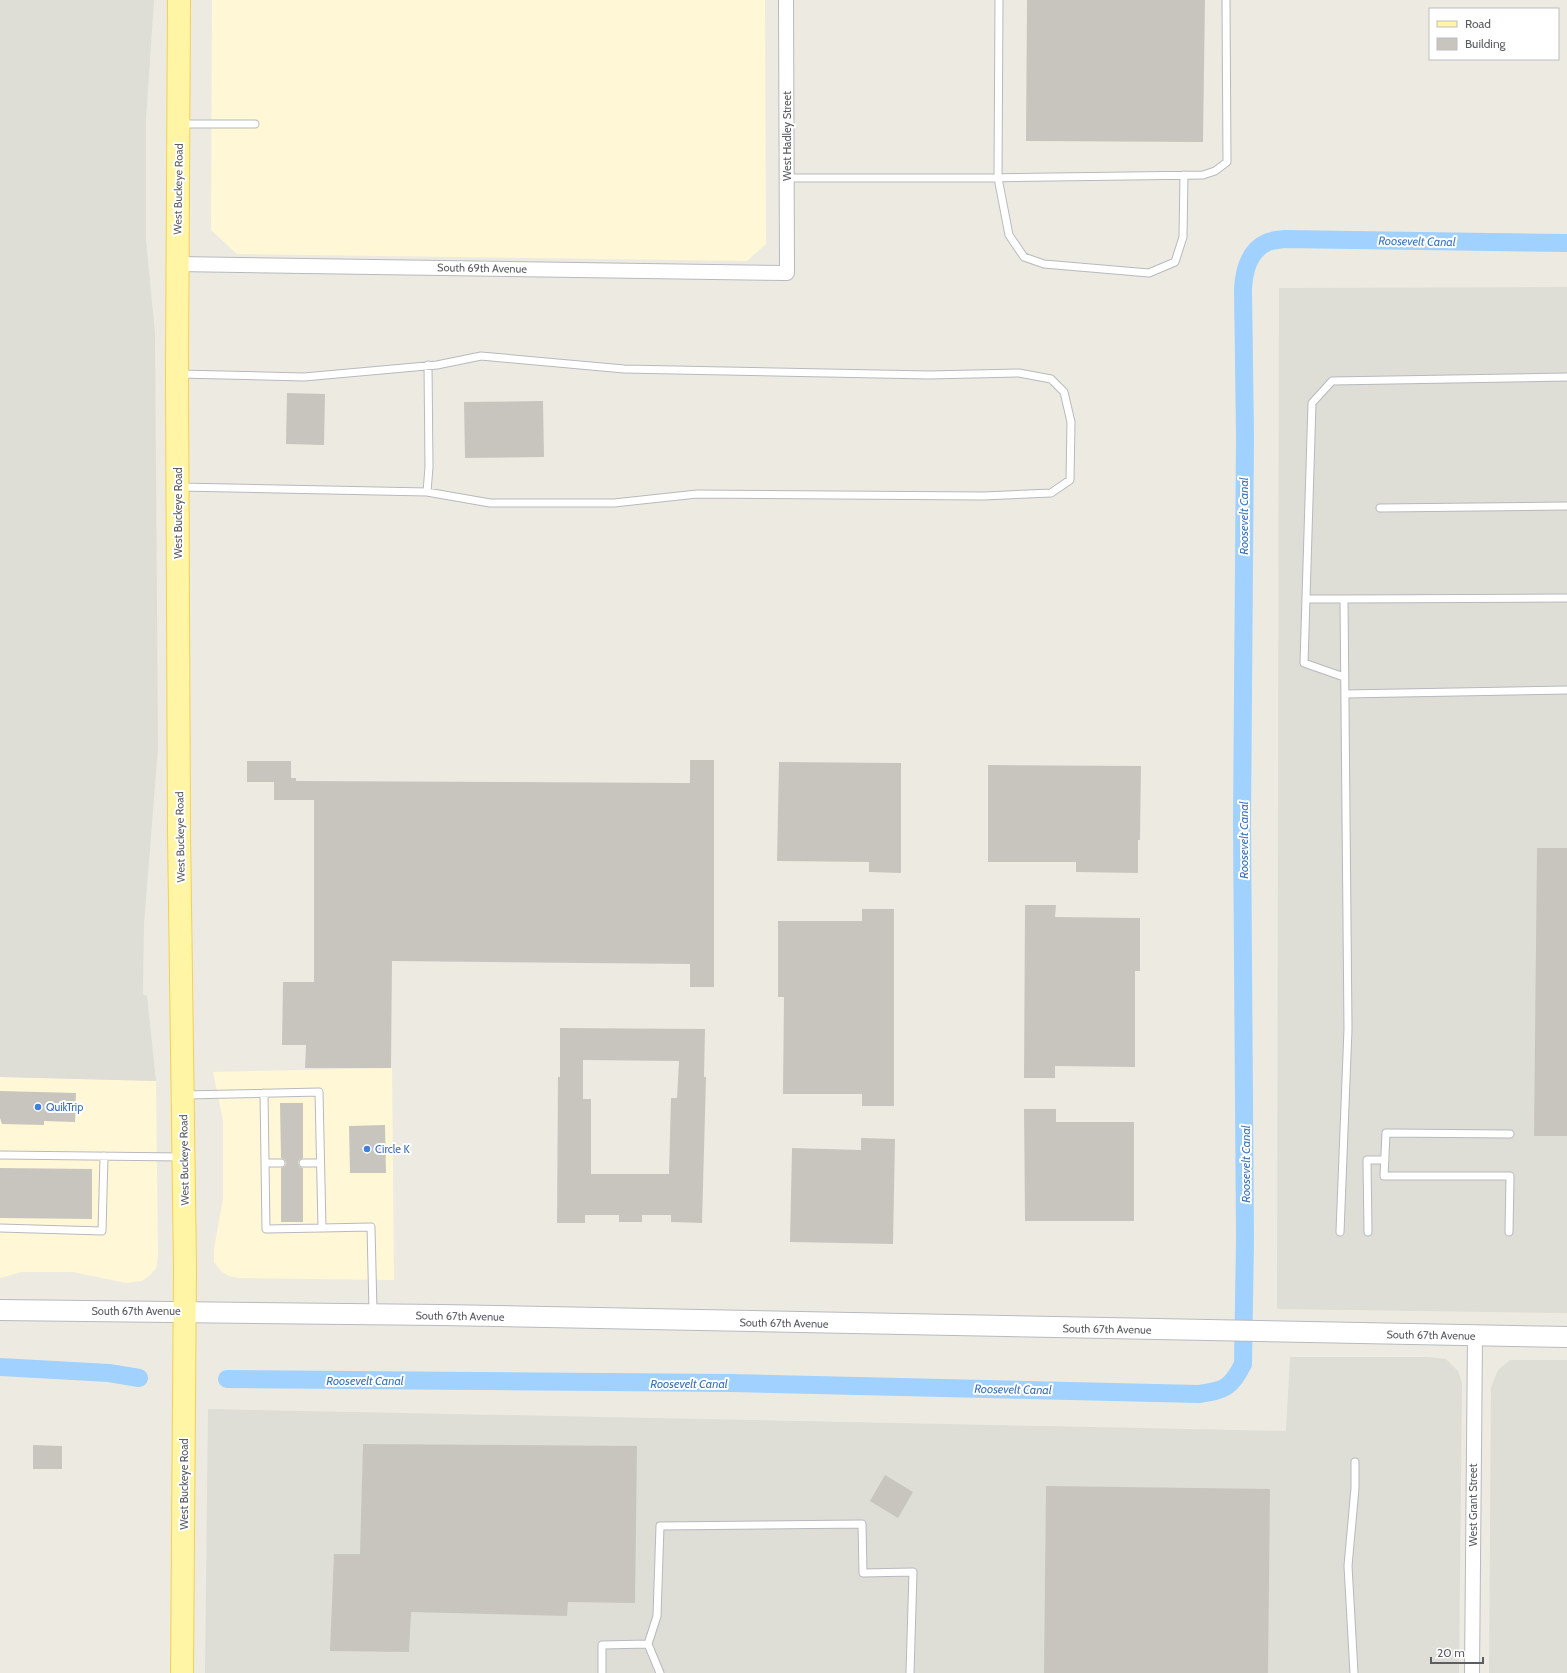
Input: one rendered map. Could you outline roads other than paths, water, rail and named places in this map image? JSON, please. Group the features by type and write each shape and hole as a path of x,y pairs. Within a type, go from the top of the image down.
{"main road":[{"name":"West Buckeye Road","path":"179,0 177,264 179,839 185,1311 182,1673"},
{"name":"South 67th Avenue","path":"0,1310 373,1314 1567,1337"}],"street":[{"name":"West Hadley Street","path":"786,0 786,272"},
{"name":"South 69th Avenue","path":"177,264 786,272"},
{"name":"West Grant Street","path":"1472,1673 1475,1336"}],"lane":[{"path":"999,0 998,178 1009,235 1024,257 1044,264 1149,272 1175,262 1183,237 1184,175"},
{"path":"787,178 998,178 1204,175 1216,171 1228,162 1226,0"},
{"path":"179,124 255,124"},
{"path":"177,374 304,378 428,366 481,356 624,369 929,375 1019,373 1051,379 1064,392 1071,422 1070,480 1051,493 983,496 697,494 614,503 490,503 427,492 178,486"},
{"path":"427,492 429,467 428,366"},
{"path":"1344,677 1304,663 1312,403 1332,381 1567,377"},
{"path":"1380,508 1567,506"},
{"path":"1306,599 1567,598"},
{"path":"1340,1232 1348,1029 1344,599"},
{"path":"1345,694 1567,690"},
{"path":"183,1095 319,1092 322,1228"},
{"path":"264,1093 266,1229 371,1227 373,1314"},
{"path":"1509,1232 1510,1176 1384,1176 1386,1133 1510,1134"},
{"path":"0,1155 183,1157"},
{"path":"0,1228 102,1231 104,1156"},
{"path":"1368,1232 1367,1160 1385,1160"},
{"path":"266,1163 281,1163"},
{"path":"303,1163 320,1163"},
{"path":"1354,1673 1348,1566 1355,1488 1355,1462"},
{"path":"660,1673 648,1644 657,1616 660,1526 862,1524 862,1573 913,1572 910,1673"},
{"path":"602,1673 602,1645 648,1644"}],"waterway":[{"name":"Roosevelt Canal","path":"227,1379 731,1383 1199,1394 1221,1389 1231,1383 1243,1364 1245,1239 1242,822 1245,436 1243,289 1246,268 1256,250 1270,241 1284,239 1567,243"},
{"name":"Roosevelt Canal","path":"0,1367 109,1373 139,1378"}],"place":[{"name":"QuikTrip","path":"38,1107"},
{"name":"Circle K","path":"367,1149"}]}
